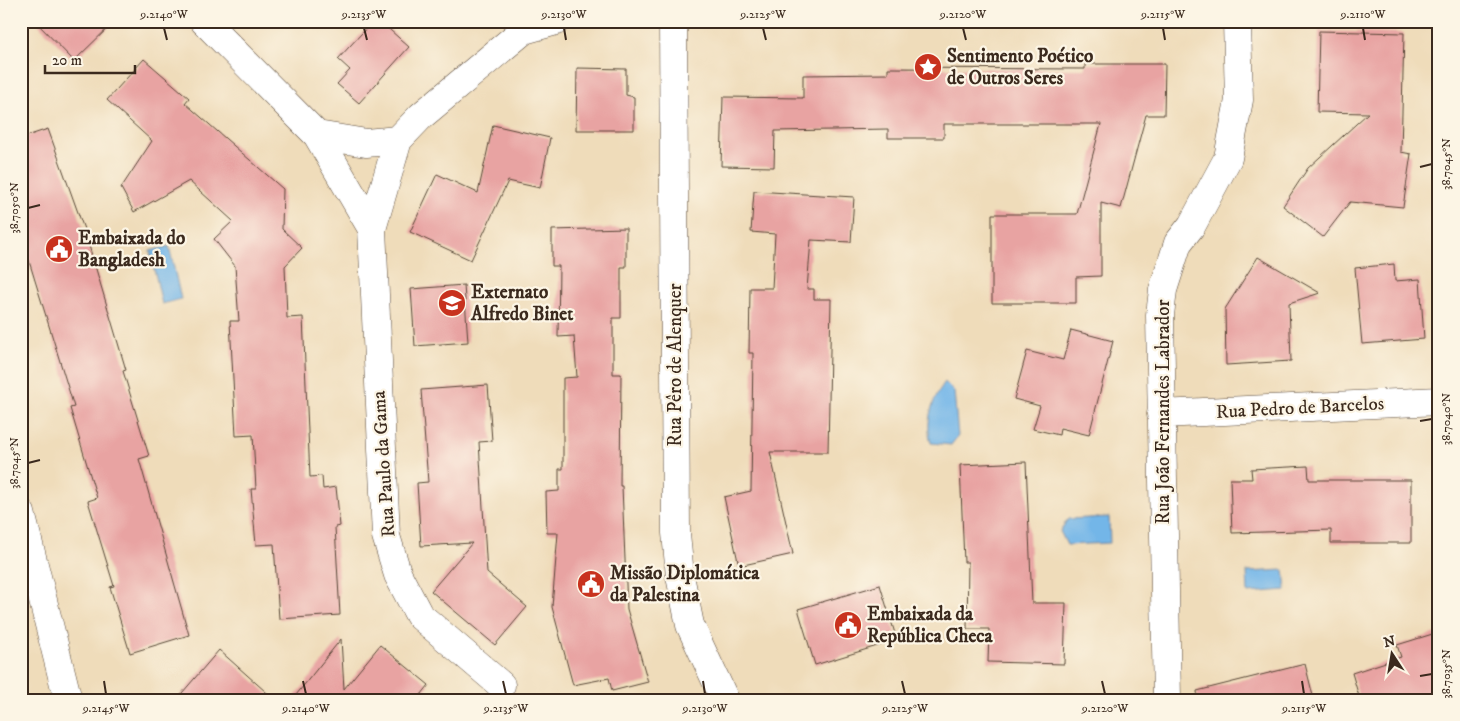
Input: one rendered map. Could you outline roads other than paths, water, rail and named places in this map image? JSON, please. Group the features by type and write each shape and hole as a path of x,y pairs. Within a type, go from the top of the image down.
{"street":[{"name":"Rua Paulo da Gama","path":"204,21 317,135 372,229"},
{"path":"317,135 366,143 398,140 421,116 524,30 556,21"},
{"name":"Rua Pêro de Alenquer","path":"673,21 676,533 680,576 690,625 725,700"},
{"name":"Rua João Fernandes Labrador","path":"1166,700 1159,339 1163,290 1178,242 1192,225 1228,158 1239,100 1237,21"},
{"name":"Rua Paulo da Gama","path":"398,140 372,229 386,536 398,576 419,615 501,685"},
{"name":"Rua Pedro de Barcelos","path":"1161,414 1439,401"},
{"path":"21,513 64,688 87,700"}],"water":[{"path":"169,246 181,299 162,304 150,251"},
{"path":"945,382 954,391 958,436 951,445 931,443 929,435 929,419 933,403"},
{"path":"1109,517 1110,543 1067,545 1060,531 1068,519"},
{"path":"1284,570 1286,590 1248,593 1247,572"}],"place":[{"name":"Sentimento Poético de Outros Seres","path":"928,67"},
{"name":"Embaixada do Bangladesh","path":"59,249"},
{"name":"Externato Alfredo Binet","path":"452,303"},
{"name":"Missão Diplomática da Palestina","path":"591,584"},
{"name":"Embaixada da República Checa","path":"848,625"}]}
